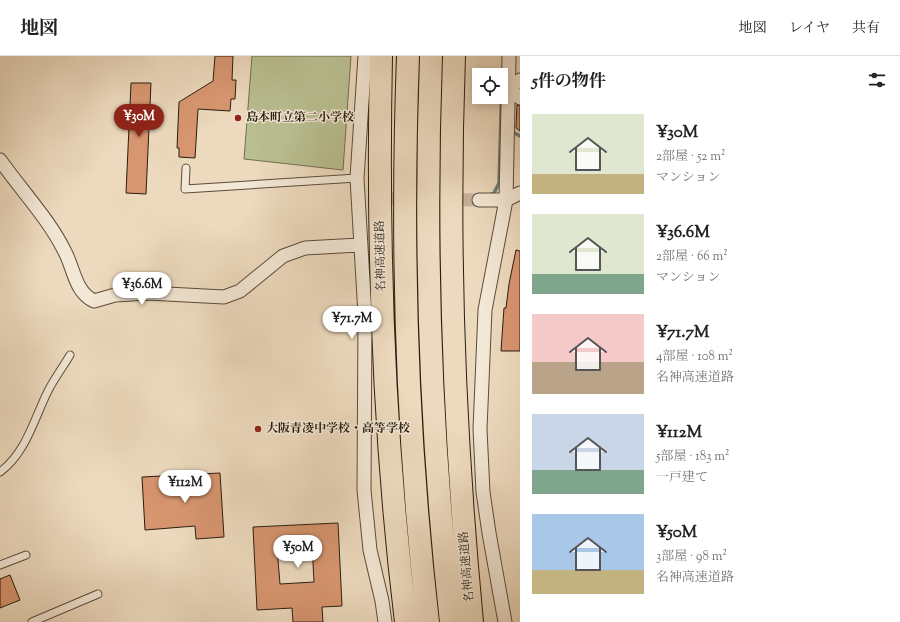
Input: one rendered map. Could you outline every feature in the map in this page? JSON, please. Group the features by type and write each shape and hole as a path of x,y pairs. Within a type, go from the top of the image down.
{"highway":[{"name":"名神高速道路","path":"381,56 381,279 387,412 397,541 406,622"},
{"name":"名神高速道路","path":"408,56 404,213 406,306 415,498 428,622"},
{"name":"名神高速道路","path":"431,56 429,102 429,297 438,495 451,622"},
{"name":"名神高速道路","path":"454,56 451,142 451,276 455,410 472,622"}],"street":[{"path":"365,56 357,178 363,198 360,245 364,315 364,490 370,550 382,601 384,622"},
{"path":"505,622 488,526 480,429 485,310 506,200 510,56"},
{"path":"509,88 520,80"},
{"path":"509,88 520,98"},
{"path":"0,160 43,218 65,252 86,297 94,301 115,295 148,293 224,297 240,291 283,256 305,248 360,245"},
{"path":"479,200 506,200 520,193"}],"lane":[{"path":"186,168 185,189 357,178"},
{"path":"0,472 11,464 28,436 48,390 70,355"},
{"path":"0,565 26,554"},
{"path":"32,622 98,594"}],"green space":[{"path":"252,56 351,56 343,170 244,159"}],"building":[{"path":"215,56 233,56 232,80 236,80 235,99 231,99 230,111 198,109 195,158 179,157 179,148 177,148 179,102 213,81"},
{"path":"131,83 151,83 146,194 126,193"},
{"path":"517,105 520,106 520,131 516,128"},
{"path":"516,250 520,251 520,351 501,351 504,308 506,308"},
{"path":"220,473 224,537 196,539 195,526 145,530 142,477"},
{"path":"338,523 342,606 322,607 323,622 293,622 292,608 257,610 253,527","holes":["312,545 314,582 280,584 277,548"]},
{"path":"10,575 20,600 0,608 0,579"}],"waterway":[{"path":"489,195 494,193 499,183 501,104"},
{"path":"511,131 520,136"},
{"path":"464,196 479,196"}],"tunnel":[{"path":"368,198 479,200"}],"place":[{"name":"島本町立第二小学校","path":"238,118"},
{"name":"大阪青凌中学校・高等学校","path":"258,429"}]}
